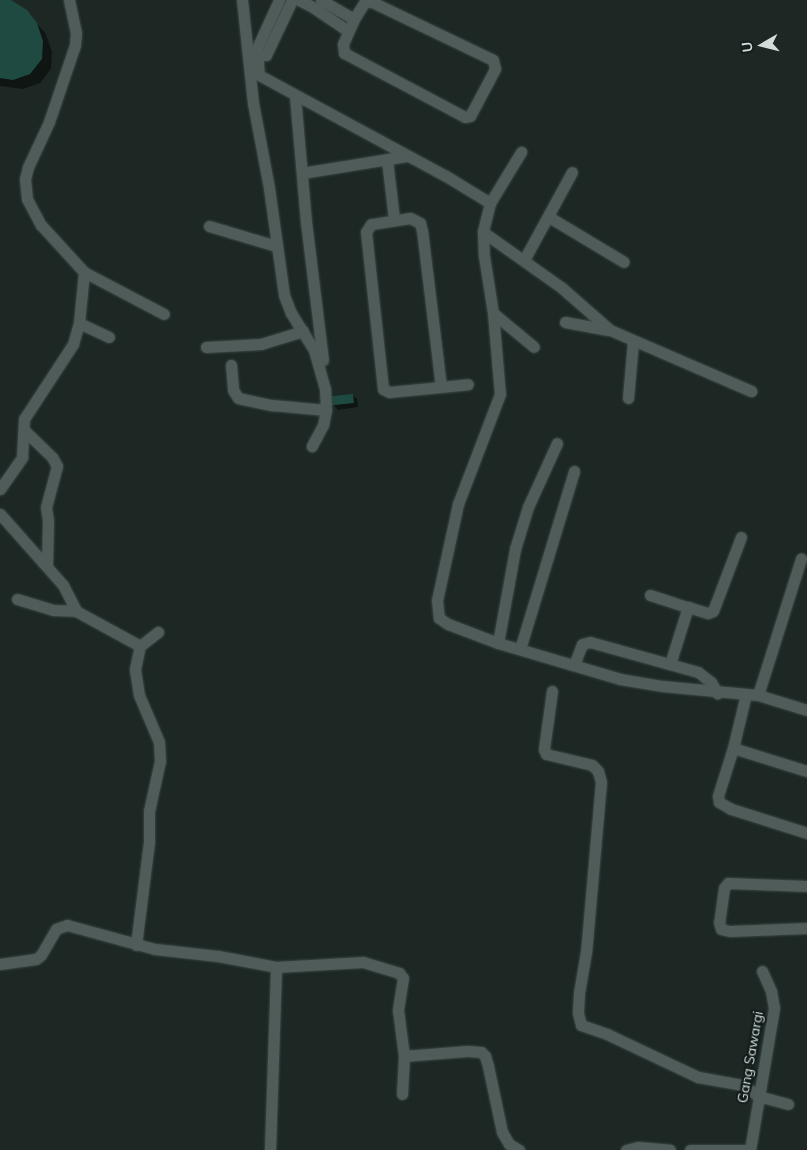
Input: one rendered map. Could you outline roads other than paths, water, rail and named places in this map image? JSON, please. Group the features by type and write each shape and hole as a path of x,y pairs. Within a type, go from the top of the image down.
{"street":[{"path":"69,0 76,32 75,45 49,122 28,167 25,188 27,198 41,225 84,272 164,314"},
{"path":"242,0 248,70 287,305 314,350 329,410"},
{"path":"279,0 257,48 256,64 259,75 446,176 490,203"},
{"path":"258,55 266,55 292,0"},
{"path":"299,0 348,30"},
{"path":"321,0 354,19"},
{"path":"375,1 493,60 496,65 471,115 465,117 344,53 343,44 348,30 364,3 375,1"},
{"path":"295,96 311,273 329,410 319,435 312,446"},
{"path":"521,152 490,203 484,232 486,280 493,313 500,394 458,504 447,546 436,610 442,622 498,643 620,679 752,695 807,710"},
{"path":"302,173 407,156"},
{"path":"387,160 394,219"},
{"path":"524,260 572,172"},
{"path":"549,217 624,262"},
{"path":"441,387 420,224 413,219 394,219 371,224 366,232 382,386 389,392 441,387 468,384"},
{"path":"209,226 276,246"},
{"path":"484,232 562,288 610,330 633,342 752,391"},
{"path":"0,489 22,457 24,419 67,356 76,338 84,272"},
{"path":"493,313 534,347"},
{"path":"565,322 610,330"},
{"path":"79,323 109,337"},
{"path":"206,347 262,344 303,331"},
{"path":"628,398 633,342"},
{"path":"231,365 234,395 238,398 272,405 329,410"},
{"path":"24,430 52,457 57,466 46,507 48,522 47,565"},
{"path":"498,643 515,549 528,507 557,443"},
{"path":"520,649 574,471"},
{"path":"0,514 63,585 76,610"},
{"path":"650,595 708,613 713,611 741,537"},
{"path":"801,559 733,748 718,796 719,802 732,809 807,832"},
{"path":"16,599 53,610 76,610 140,646"},
{"path":"670,664 688,607"},
{"path":"136,945 149,842 150,811 160,761 159,742 136,685 135,669 140,646 158,632"},
{"path":"574,665 582,644 590,642 670,664 705,676 717,692"},
{"path":"552,690 544,749 546,754 592,765 598,771 601,782 586,952 579,993 578,1013 581,1025 607,1034 698,1077 743,1085 758,1096 788,1104"},
{"path":"733,748 807,771"},
{"path":"807,886 728,884 724,888 719,922 721,929 730,932 807,928"},
{"path":"0,964 36,958 41,955 56,929 67,925 93,930 136,945 276,967 363,962 399,973 403,978 399,992 398,1021 404,1056 402,1094"},
{"path":"270,1150 276,967"},
{"name":"Gang Sawargi","path":"749,1150 774,1008 771,991 762,971"},
{"path":"404,1056 467,1051 481,1052 486,1056 502,1132 509,1144 519,1150"},
{"path":"626,1150 638,1147 670,1150"},
{"path":"690,1150 749,1150"}]}
